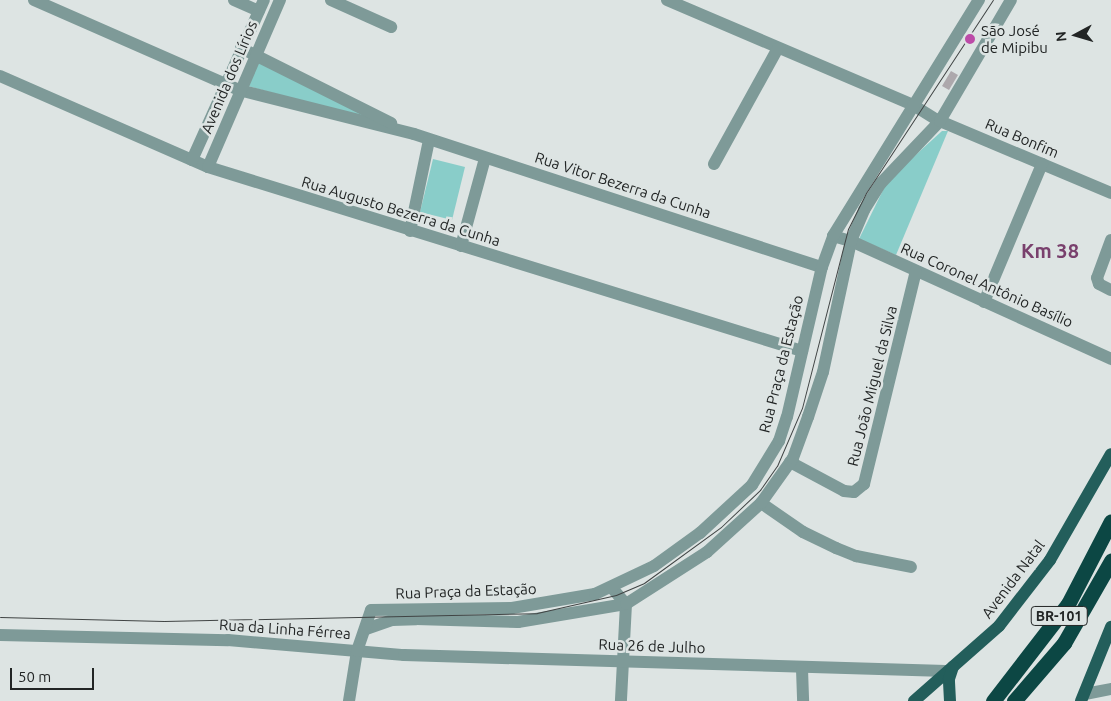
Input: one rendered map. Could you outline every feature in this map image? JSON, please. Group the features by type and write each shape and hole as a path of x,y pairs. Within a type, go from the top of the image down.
{"highway":[{"name":"BR-101","path":"993,701 1068,604 1111,521"},
{"name":"BR-101","path":"1014,701 1064,643 1111,561"}],"main road":[{"name":"Avenida Natal","path":"914,701 999,626 1050,560 1111,454"},
{"path":"1083,697 1111,627"},
{"path":"949,669 950,701"}],"street":[{"name":"Rua Vitor Bezerra da Cunha","path":"34,0 239,90 414,134"},
{"path":"234,0 261,5"},
{"name":"Avenida dos Lírios","path":"208,167 254,55 280,0"},
{"path":"331,0 391,27"},
{"name":"Rua Bonfim","path":"667,0 917,108 940,121 1111,193"},
{"name":"Rua Praça da Estação","path":"366,629 371,610 519,607 571,600 612,588 634,578 676,551 752,485 779,441 822,267 832,236 917,108 979,0"},
{"path":"791,460 822,372 851,241 864,210 881,183 940,121 1011,0"},
{"name":"Avenida dos Lírios","path":"192,160 261,5"},
{"name":"Rua Vitor Bezerra da Cunha","path":"241,48 429,140 822,267"},
{"path":"714,164 778,48"},
{"name":"Rua Augusto Bezerra da Cunha","path":"0,76 208,167 802,351"},
{"path":"410,231 429,140"},
{"path":"461,246 485,158"},
{"path":"984,302 1042,164"},
{"name":"Rua Coronel Antônio Basílio","path":"832,236 851,241 1111,359"},
{"path":"1111,240 1097,278 1099,284 1111,290"},
{"name":"Rua João Miguel da Silva","path":"791,460 844,491 854,492 864,484 916,271"},
{"name":"Rua da Linha Férrea","path":"0,635 228,640 358,651 366,629 392,620 416,618 518,622 626,604 707,552 761,503 791,460"},
{"path":"761,503 803,532 836,548 856,556 911,567"},
{"path":"612,588 626,604 621,661 621,701"},
{"path":"348,701 358,651"},
{"name":"Rua 26 de Julho","path":"358,651 802,669 949,669"},
{"path":"802,669 803,701"},
{"path":"1083,697 1111,689"}],"shaded area":[{"path":"258,62 383,123 248,86"},
{"path":"942,131 948,131 896,255 859,239 888,180"},
{"path":"433,159 465,167 452,220 420,212"}],"building":[{"path":"951,71 958,75 949,90 942,86"}],"tram line":[{"path":"0,617 164,621 537,613 616,595 644,583 721,527 760,490 777,466 802,408 848,229 866,193 993,0"}],"place":[{"name":"São José de Mipibu","path":"970,39"}],"district":[{"name":"Km 38","path":"1050,250"}]}
